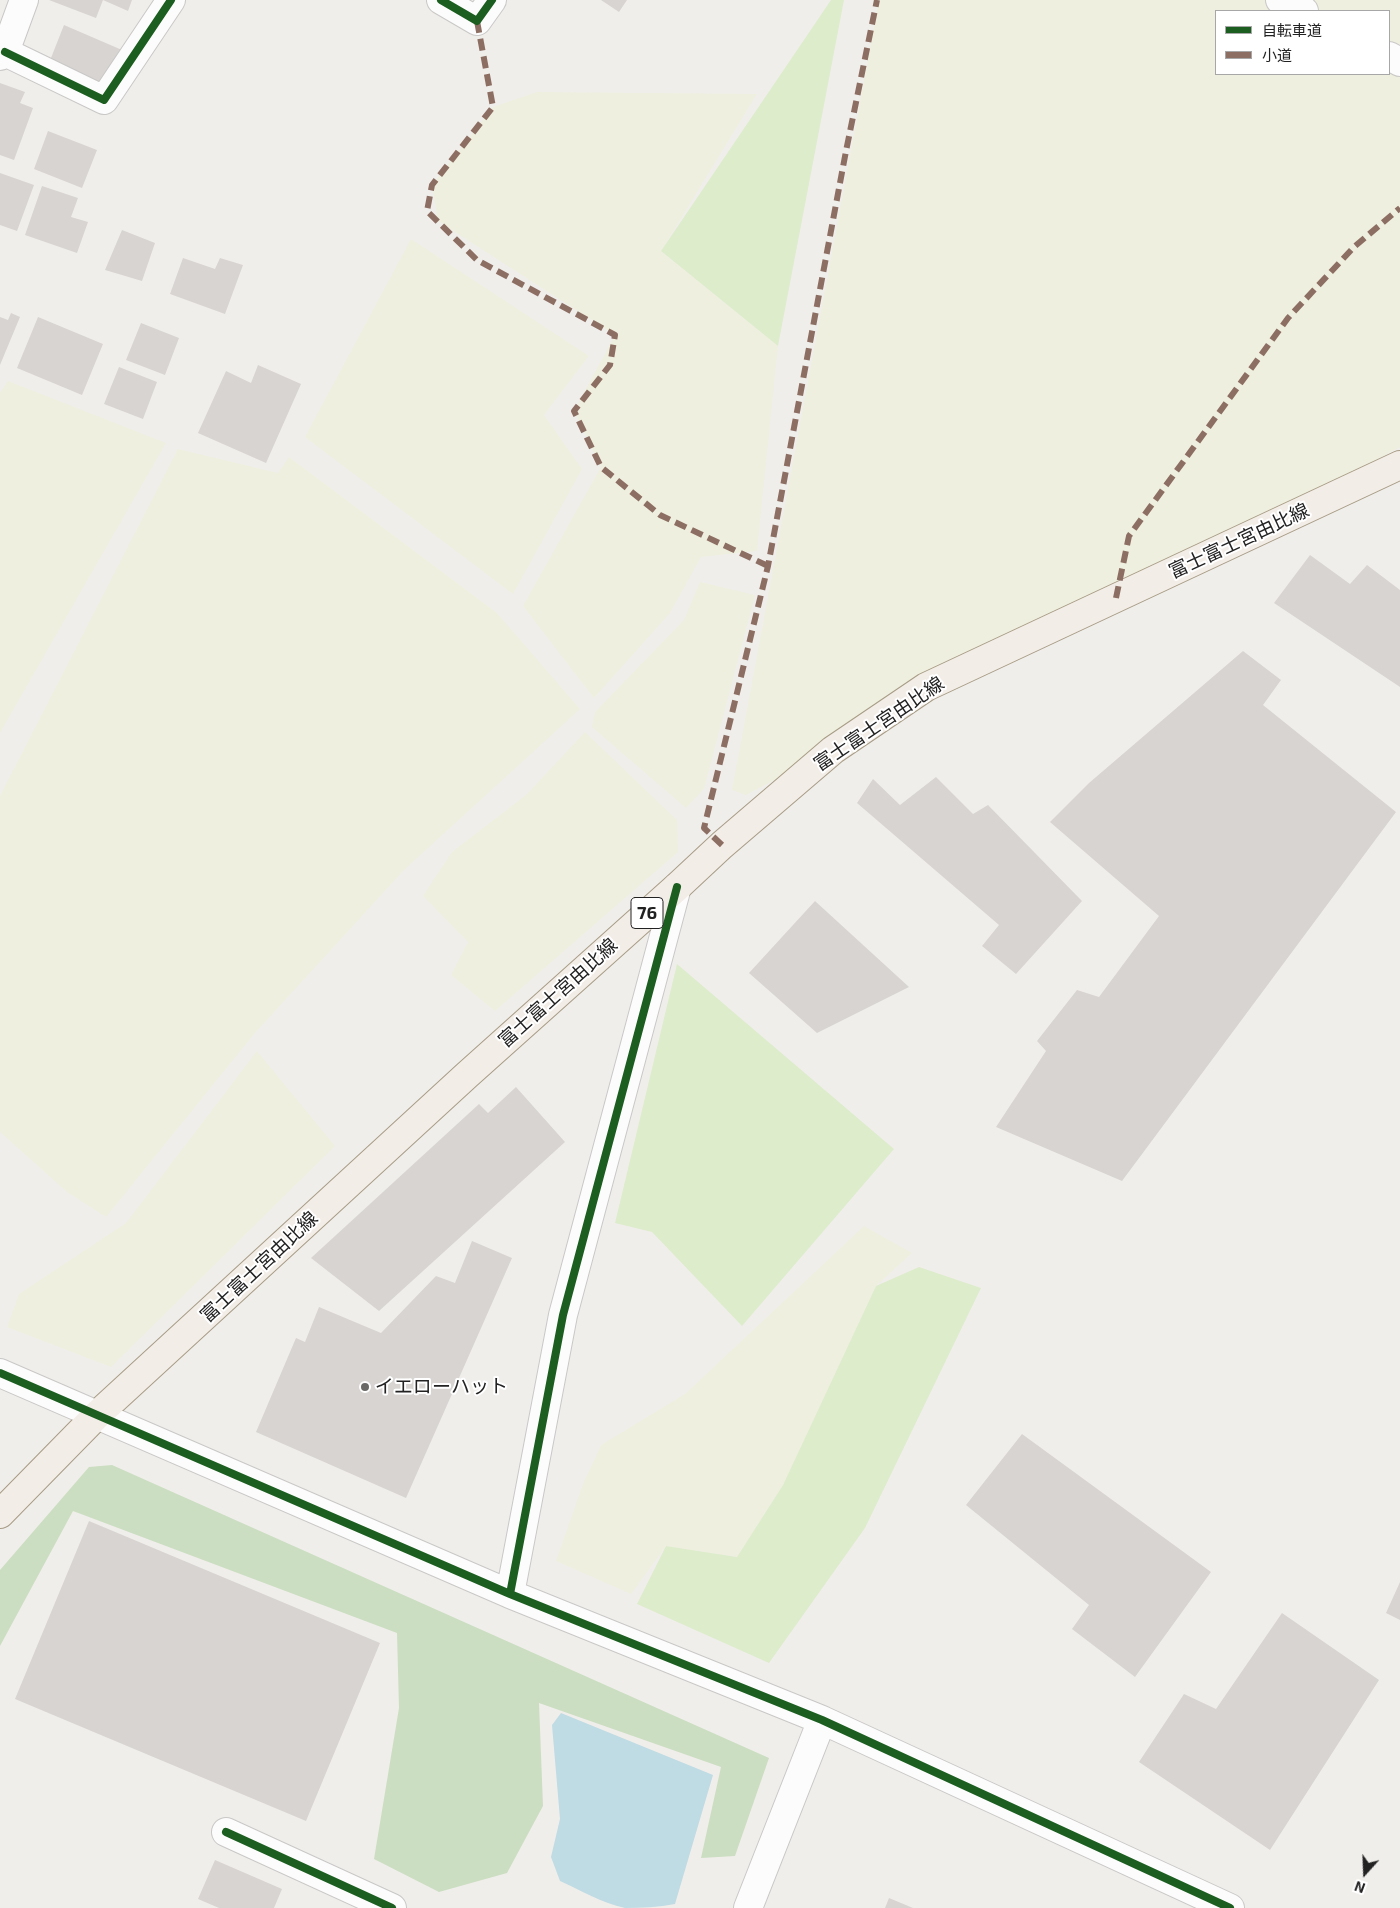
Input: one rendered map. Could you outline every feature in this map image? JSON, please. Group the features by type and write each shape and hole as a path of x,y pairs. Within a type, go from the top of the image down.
{"main road":[{"name":"富士富士宮由比線","path":"0,1514 98,1414 467,1075 722,845 833,750 926,687 1400,465"}],"street":[{"path":"24,0 2,54 104,100 171,0"},
{"path":"441,0 477,21 492,0"},
{"path":"1280,0 1302,10"},
{"path":"510,1594 563,1315 677,887"},
{"path":"0,1372 510,1594 822,1720 1230,1908"},
{"path":"748,1908 822,1720"},
{"path":"226,1832 392,1908"}],"green space":[{"path":"831,0 844,0 778,346 661,251"},
{"path":"879,0 1400,0 1400,447 746,795 732,790"},
{"path":"537,92 757,94 661,251 778,346 757,551 701,557 670,613 594,698 523,606 601,467 574,411 615,335 438,221 432,185 493,107"},
{"path":"411,239 589,356 544,415 582,469 513,594 305,437"},
{"path":"8,381 166,443 0,733 0,393"},
{"path":"178,449 278,473 289,457 497,613 580,709 404,870 254,1034 106,1217 67,1192 0,1132 0,796"},
{"path":"700,582 755,595 704,789 686,808 592,727 595,712 684,620"},
{"path":"585,732 677,820 678,852 495,1011 451,975 468,942 423,896 452,852 526,795"},
{"path":"677,964 894,1149 742,1326 652,1232 615,1223"},
{"path":"257,1051 335,1146 111,1367 7,1327 19,1294 126,1223"},
{"path":"864,1226 912,1253 876,1286 783,1485 737,1557 666,1546 631,1594 556,1561 583,1484 601,1445 685,1394"},
{"path":"919,1267 981,1288 865,1528 769,1663 637,1604 666,1546 737,1557 783,1485 876,1286"},
{"path":"112,1465 769,1758 735,1856 701,1858 721,1767 539,1703 543,1806 507,1873 439,1892 374,1859 399,1708 397,1633 73,1511 0,1646 0,1570 89,1467"}],"water":[{"path":"561,1713 713,1775 675,1904 625,1908 600,1900 560,1881 551,1857 560,1819 552,1725"}],"building":[{"path":"49,0 103,0 96,18"},
{"path":"103,0 132,0 128,11"},
{"path":"601,0 627,0 619,12"},
{"path":"64,25 122,50 106,87 49,63"},
{"path":"0,83 25,92 20,103 33,108 14,160 0,155"},
{"path":"48,131 97,150 82,188 34,169"},
{"path":"0,173 34,185 17,231 0,225"},
{"path":"42,186 78,198 71,217 88,222 77,253 25,235"},
{"path":"122,230 155,243 142,281 105,270"},
{"path":"183,258 215,269 220,258 243,265 225,314 170,294"},
{"path":"11,313 20,317 0,365 0,317 8,320"},
{"path":"38,317 103,344 82,395 17,368"},
{"path":"141,323 179,338 165,375 126,360"},
{"path":"258,365 301,384 266,463 198,433 226,371 251,383"},
{"path":"119,367 157,382 143,419 104,404"},
{"path":"1310,555 1350,584 1367,565 1400,590 1400,687 1274,603"},
{"path":"1243,651 1281,680 1263,705 1396,812 1122,1181 996,1127 1046,1051 1037,1041 1077,990 1099,997 1159,916 1050,822 1089,783"},
{"path":"936,777 973,814 988,805 1082,901 1016,974 982,946 999,925 857,803 873,779 900,805"},
{"path":"815,901 909,987 817,1033 749,973"},
{"path":"516,1087 565,1142 379,1311 311,1258 479,1104 488,1113"},
{"name":"イエローハット","path":"472,1241 512,1258 406,1498 256,1432 296,1338 305,1342 319,1307 381,1333 436,1276 455,1283"},
{"path":"1022,1434 1211,1572 1135,1677 1072,1629 1089,1605 966,1505"},
{"path":"89,1521 380,1643 306,1821 15,1699"},
{"path":"1400,1582 1400,1620 1386,1613"},
{"path":"1282,1613 1379,1680 1270,1850 1139,1762 1184,1694 1216,1709"},
{"path":"215,1860 282,1889 274,1908 219,1908 198,1899"},
{"path":"889,1898 913,1908 885,1908"}],"marked path":[{"path":"722,845 704,828 768,566 846,151 877,0"},
{"path":"477,21 493,107 432,185 427,211 477,260 615,335 610,365 574,411 601,467 660,515 768,566"},
{"path":"1116,598 1129,536 1288,318 1354,247 1400,208"}],"cycle path":[{"path":"5,52 104,100 171,0"},
{"path":"441,0 477,21 492,0"},
{"path":"510,1594 563,1315 677,887"},
{"path":"0,1373 510,1594 822,1720 1230,1908"},
{"path":"226,1832 392,1908"}],"place":[{"name":"イエローハット","path":"365,1387"}]}
